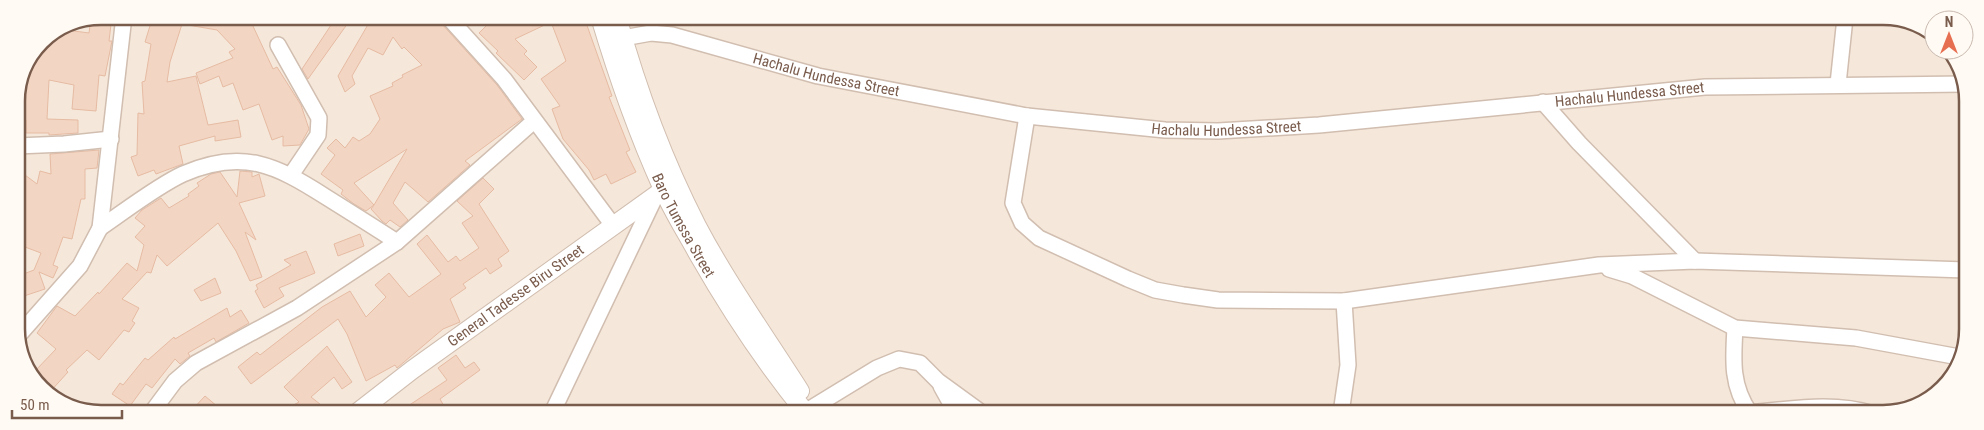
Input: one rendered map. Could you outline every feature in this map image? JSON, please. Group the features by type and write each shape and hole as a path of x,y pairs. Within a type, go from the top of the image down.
{"street":[{"path":"25,328 80,266 100,228 123,25"},
{"path":"456,25 504,79 612,224"},
{"name":"Baro Tumssa Street","path":"603,25 640,134 665,187 716,259 806,405"},
{"name":"Baro Tumssa Street","path":"619,25 654,128 665,187"},
{"path":"1838,84 1843,25"},
{"name":"Hachalu Hundessa Street","path":"623,38 651,33 672,35 818,76 1027,116 1165,130 1218,131 1318,125 1705,87 1957,84"},
{"path":"278,45 319,118 318,135 291,175"},
{"path":"1543,102 1579,143 1695,260"},
{"path":"1027,116 1013,203 1022,223 1039,238 1155,290 1218,300 1344,302 1599,265 1695,260 1959,270"},
{"path":"157,405 175,381 196,363 297,308 397,242 534,121"},
{"path":"25,146 111,139"},
{"path":"100,228 182,174 230,160 251,161 269,165 291,175 397,242"},
{"path":"556,405 665,187"},
{"name":"General Tadesse Biru Street","path":"367,405 412,370 665,187"},
{"path":"1599,265 1632,276 1735,328 1856,338 1954,356"},
{"path":"1342,405 1348,365 1344,302"},
{"path":"1735,328 1732,360 1734,380 1740,399 1744,405"},
{"path":"819,405 877,368 899,358 920,363 938,381 971,405"},
{"path":"938,381 952,405"}],"shaded area":[{"path":"1883,25 1898,26 1924,37 1924,60 1946,60 1958,86 1958,344 1953,358 1940,379 1921,395 1893,404 101,405 86,404 72,399 47,383 33,363 26,344 25,96 31,72 47,47 72,31 86,26"}],"building":[{"path":"111,25 109,41 112,41 105,76 99,75 96,111 72,109 74,85 49,80 47,119 78,120 78,133 49,135 49,133 26,133 25,96 31,72 38,59 47,47 72,31 89,33 90,26"},
{"path":"150,25 182,25 170,62 167,82 196,76 208,125 238,120 241,137 215,141 215,136 179,146 183,164 156,174 154,170 138,176 131,157 137,155 138,113 144,114 142,82 145,81 151,44 145,42"},
{"path":"188,25 252,25 273,69 277,67 301,105 309,129 300,145 283,146 283,136 272,140 259,104 243,110 233,83 223,87 219,76 200,84 196,73 233,58 229,52 235,49 217,30"},
{"path":"331,25 347,25 308,79 302,69"},
{"path":"368,25 443,25 497,85 522,119 465,161 470,165 428,202 405,182 393,203 408,220 400,227 390,220 386,224 382,221 371,209 374,205 366,211 354,204 341,194 343,190 321,174 335,155 327,148 336,139 345,148 353,137 359,141 370,134 380,119 370,96 393,86 392,83 403,77 402,75 422,65 404,47 402,49 393,37 383,55 368,48 352,76 355,84 345,92 338,76","holes":["407,149 374,205 354,183"]},
{"path":"487,25 545,25 515,39 527,51 524,54 537,67 524,80 496,53 498,51 479,33"},
{"path":"552,25 587,25 612,96 609,97 630,150 626,152 636,172 611,184 606,174 594,180 589,170 563,139 552,109 560,106 541,79 566,61"},
{"path":"99,150 97,168 85,169 85,199 81,199 72,239 63,237 53,265 58,267 53,278 39,272 45,289 25,296 25,273 34,270 41,253 25,247 25,175 37,184 40,171 51,174 50,154"},
{"path":"240,171 252,172 252,177 259,174 265,196 239,203 256,240 245,232 262,277 250,281 236,251 218,223 167,266 157,255 151,273 147,272 122,299 139,308 132,321 135,323 129,332 124,330 99,360 87,350 66,370 68,372 54,388 47,383 37,369 56,349 37,333 57,306 75,316 98,292 99,294 127,263 137,271 144,245 135,237 145,226 135,218 142,210 161,198 169,208 189,196 188,194 199,186 197,183 211,174 220,172 237,197"},
{"path":"483,178 494,189 479,204 509,251 498,259 502,266 490,274 486,268 463,284 466,288 450,299 460,322 443,329 397,368 395,365 366,381 347,334 338,319 251,384 238,367 257,352 260,355 322,307 350,291 366,317 386,297 375,285 389,273 409,297 441,274 417,244 427,235 448,262 456,256 460,261 479,248 462,223 473,216 457,201"},
{"path":"360,234 364,246 338,256 334,244"},
{"path":"306,251 315,273 279,288 284,296 264,308 255,291 258,289 256,285 291,265 284,260"},
{"path":"215,278 221,293 201,301 194,290"},
{"path":"227,308 230,317 241,310 249,323 216,342 214,338 188,353 190,356 180,364 175,359 152,388 146,384 131,405 112,394 120,383 123,385 145,358 148,360 174,337 175,339"},
{"path":"327,346 352,382 342,389 334,377 311,397 321,405 294,405 299,402 284,387"},
{"path":"456,355 465,368 474,362 480,370 440,399 443,405 410,405 447,380 438,368"},
{"path":"205,396 216,405 197,405"}]}
